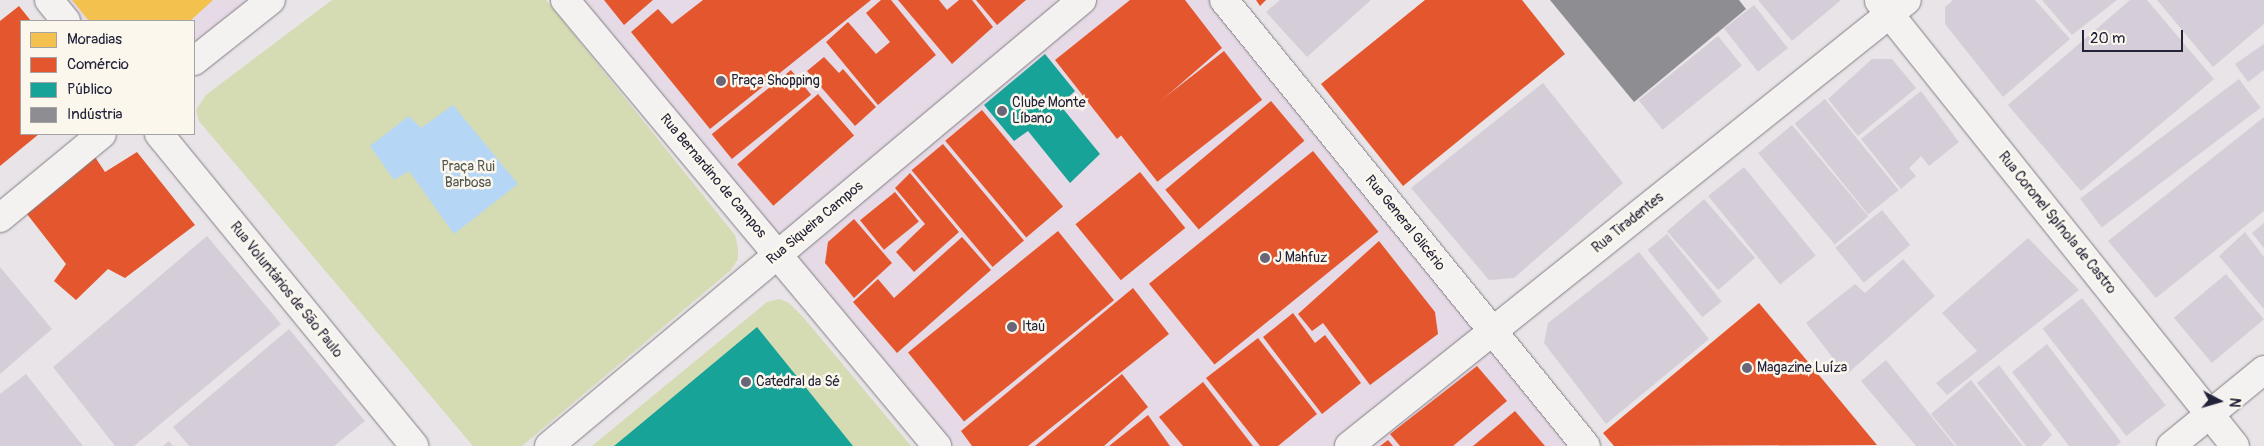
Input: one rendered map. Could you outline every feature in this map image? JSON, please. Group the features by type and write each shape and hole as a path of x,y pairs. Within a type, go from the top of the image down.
{"street":[{"path":"49,0 65,20"},
{"path":"195,59 270,0"},
{"name":"Rua Bernardino de Campos","path":"565,0 778,253 937,446"},
{"name":"Rua Siqueira Campos","path":"549,446 1082,0"},
{"name":"Rua General Glicério","path":"1224,0 1586,446"},
{"name":"Rua Tiradentes","path":"1348,446 1493,331 1892,5"},
{"name":"Rua Coronel Spínola de Castro","path":"1892,5 2234,446"},
{"path":"0,218 101,135"},
{"name":"Rua Voluntários de São Paulo","path":"160,135 414,446"},
{"path":"2171,446 2264,370"}],"shaded area":[{"path":"53,0 252,0 195,47 195,20 69,20"},
{"path":"581,0 1213,0 1576,446 948,446"}],"green space":[{"name":"Praça Rui Barbosa","path":"332,0 546,0 735,235 738,259 731,270 522,446 473,446 199,121 196,110 206,95"},
{"path":"779,299 789,303 803,317 911,446 592,446 767,302"}],"water":[{"path":"453,105 518,184 454,234 409,171 394,180 370,146 409,116 421,128"}],"building: Moradias":[{"path":"72,0 213,0 191,20 88,20"}],"building: Comércio":[{"path":"604,0 653,0 624,25"},
{"name":"Praça Shopping","path":"703,0 871,0 710,129 631,32 658,9 672,24"},
{"path":"881,0 891,0 936,55 878,105 826,42 848,22 876,54 890,42 866,13"},
{"path":"898,0 939,0 947,10 959,0 972,0 993,27 952,64"},
{"path":"976,0 1026,0 997,25"},
{"path":"1130,0 1185,0 1222,48 1117,139 1055,60"},
{"path":"1256,0 1266,0 1260,6"},
{"path":"1425,0 1522,0 1565,54 1403,186 1321,84"},
{"path":"19,6 30,20 20,20 20,135 38,135 0,166 0,21"},
{"path":"1224,51 1262,100 1157,182 1119,133"},
{"path":"824,57 839,73 843,69 876,107 855,126 807,71"},
{"path":"791,70 811,95 732,159 712,134"},
{"path":"818,94 854,136 773,206 737,164"},
{"path":"1271,101 1304,141 1199,230 1165,190"},
{"path":"982,110 1063,207 1026,237 945,141"},
{"path":"943,144 1024,241 993,267 912,170"},
{"name":"J Mahfuz","path":"1313,151 1378,232 1214,365 1149,284"},
{"path":"137,152 195,225 125,278 108,269 76,300 54,281 66,264 27,214 95,157 105,172"},
{"path":"1140,172 1185,228 1121,280 1075,224"},
{"path":"910,173 959,232 914,272 896,252 925,224 895,188"},
{"path":"895,192 919,222 884,250 860,220"},
{"path":"854,219 892,263 854,298 825,263 828,242"},
{"name":"Itaú","path":"1058,231 1114,300 964,422 908,352"},
{"path":"962,237 991,270 897,353 853,302 878,279 894,298"},
{"path":"1379,241 1435,312 1438,334 1370,385 1323,323 1312,331 1298,314"},
{"path":"1133,288 1169,334 1028,446 972,446 961,431"},
{"name":"Magazine Luíza","path":"1759,303 1877,445 1614,446 1603,433"},
{"path":"1293,313 1315,343 1325,335 1361,383 1322,414 1263,337"},
{"path":"1258,338 1317,414 1278,446 1260,446 1206,378"},
{"path":"1477,366 1507,401 1453,446 1400,446 1390,434"},
{"path":"1122,374 1148,407 1104,446 1035,446"},
{"path":"1203,382 1253,446 1183,446 1159,417"},
{"path":"1515,411 1545,446 1473,446"},
{"path":"1148,415 1170,446 1109,446"},
{"path":"1388,440 1393,446 1380,446"}],"building: Público":[{"path":"1045,54 1075,91 1060,105 1100,154 1070,183 1028,131 1014,141 984,105"},
{"name":"Catedral da Sé","path":"757,327 853,446 614,446 637,427"}],"building: Indústria":[{"path":"1550,0 1739,0 1746,9 1634,102"}],"building: Outros":[{"path":"1280,0 1371,0 1307,57 1266,12"},
{"path":"1758,0 1841,0 1792,41"},
{"path":"1953,0 2035,0 2070,39 2003,97 1945,24 1945,7"},
{"path":"2042,0 2117,0 2072,35"},
{"path":"2130,0 2147,0 2214,79 2081,191 2008,105"},
{"path":"2157,0 2264,0 2264,24 2213,67"},
{"path":"1754,5 1788,48 1758,72 1724,28"},
{"path":"1718,36 1742,66 1663,130 1639,100"},
{"path":"2264,44 2264,70 2248,82 2235,64"},
{"path":"1872,59 1892,59 1916,88 1858,136 1828,99"},
{"path":"2239,79 2261,108 2102,228 2080,199"},
{"path":"1543,83 1623,183 1514,278 1489,280 1411,188"},
{"path":"1921,91 1959,142 1929,166 1921,156 1909,168 1916,176 1901,189 1861,139"},
{"path":"1825,99 1899,190 1868,214 1795,124"},
{"path":"2264,117 2264,211 2156,298 2108,241"},
{"path":"1792,125 1868,216 1835,244 1758,153"},
{"path":"1744,167 1816,256 1780,285 1708,196"},
{"path":"1704,199 1755,258 1718,290 1667,231"},
{"path":"1882,210 1910,245 1864,283 1835,248"},
{"path":"2264,223 2264,248 2252,233"},
{"path":"2245,232 2264,257 2264,309 2219,256"},
{"path":"1667,234 1722,302 1702,317 1648,250"},
{"path":"207,236 281,324 134,446 115,446 53,367"},
{"path":"2028,238 2079,290 1947,395 1936,383 1977,351 1942,313"},
{"path":"1639,252 1709,339 1606,424 1544,343 1548,323"},
{"path":"1903,259 1935,296 1846,375 1806,323 1855,284 1865,293"},
{"path":"0,267 52,329 0,374"},
{"path":"2226,274 2264,319 2212,363 2174,318"},
{"path":"2082,298 2166,405 2126,436 2043,329"},
{"path":"289,329 365,421 334,446 189,446 173,427"},
{"path":"2047,344 2121,442 2116,446 2069,446 2012,372"},
{"path":"1886,360 1955,446 1916,446 1861,381"},
{"path":"1999,365 2052,435 2041,446 2026,446 1977,383"},
{"path":"26,374 83,446 0,446 0,394"},
{"path":"1971,380 2023,446 1957,446 1931,414"},
{"path":"169,441 173,446 163,446"}],"place":[{"name":"Praça Shopping","path":"721,81"},
{"name":"Clube Monte Líbano","path":"1002,111"},
{"name":"J Mahfuz","path":"1265,258"},
{"name":"Itaú","path":"1012,327"},
{"name":"Magazine Luíza","path":"1747,368"},
{"name":"Catedral da Sé","path":"746,382"}]}
